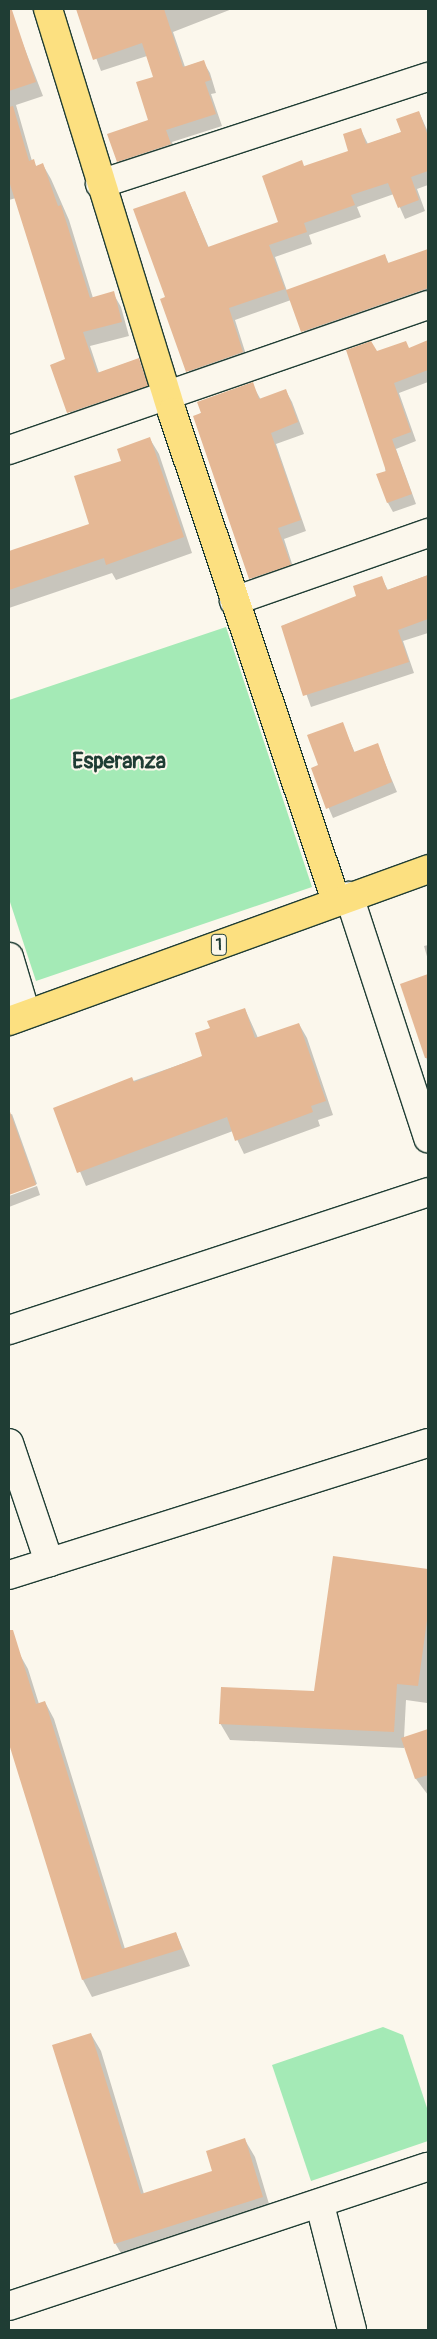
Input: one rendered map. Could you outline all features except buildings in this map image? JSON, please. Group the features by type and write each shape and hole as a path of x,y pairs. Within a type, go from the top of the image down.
{"main road":[{"path":"48,9 100,184 234,601 342,899"},
{"name":"1","path":"18,1018 428,869"}],"street":[{"path":"100,184 428,77"},
{"path":"9,450 428,305"},
{"path":"234,601 428,533"},
{"path":"342,899 428,1138"},
{"path":"9,957 18,1018"},
{"path":"9,1330 428,1192"},
{"path":"9,1443 49,1562"},
{"path":"9,1575 428,1443"},
{"path":"9,2306 320,2205 428,2167"},
{"path":"320,2205 352,2330"}],"green space":[{"path":"226,627 312,887 36,981 9,899 9,700"},
{"path":"383,2027 403,2035 428,2111 428,2141 311,2181 272,2065"}],"district":[{"name":"Esperanza","path":"119,762"}]}
